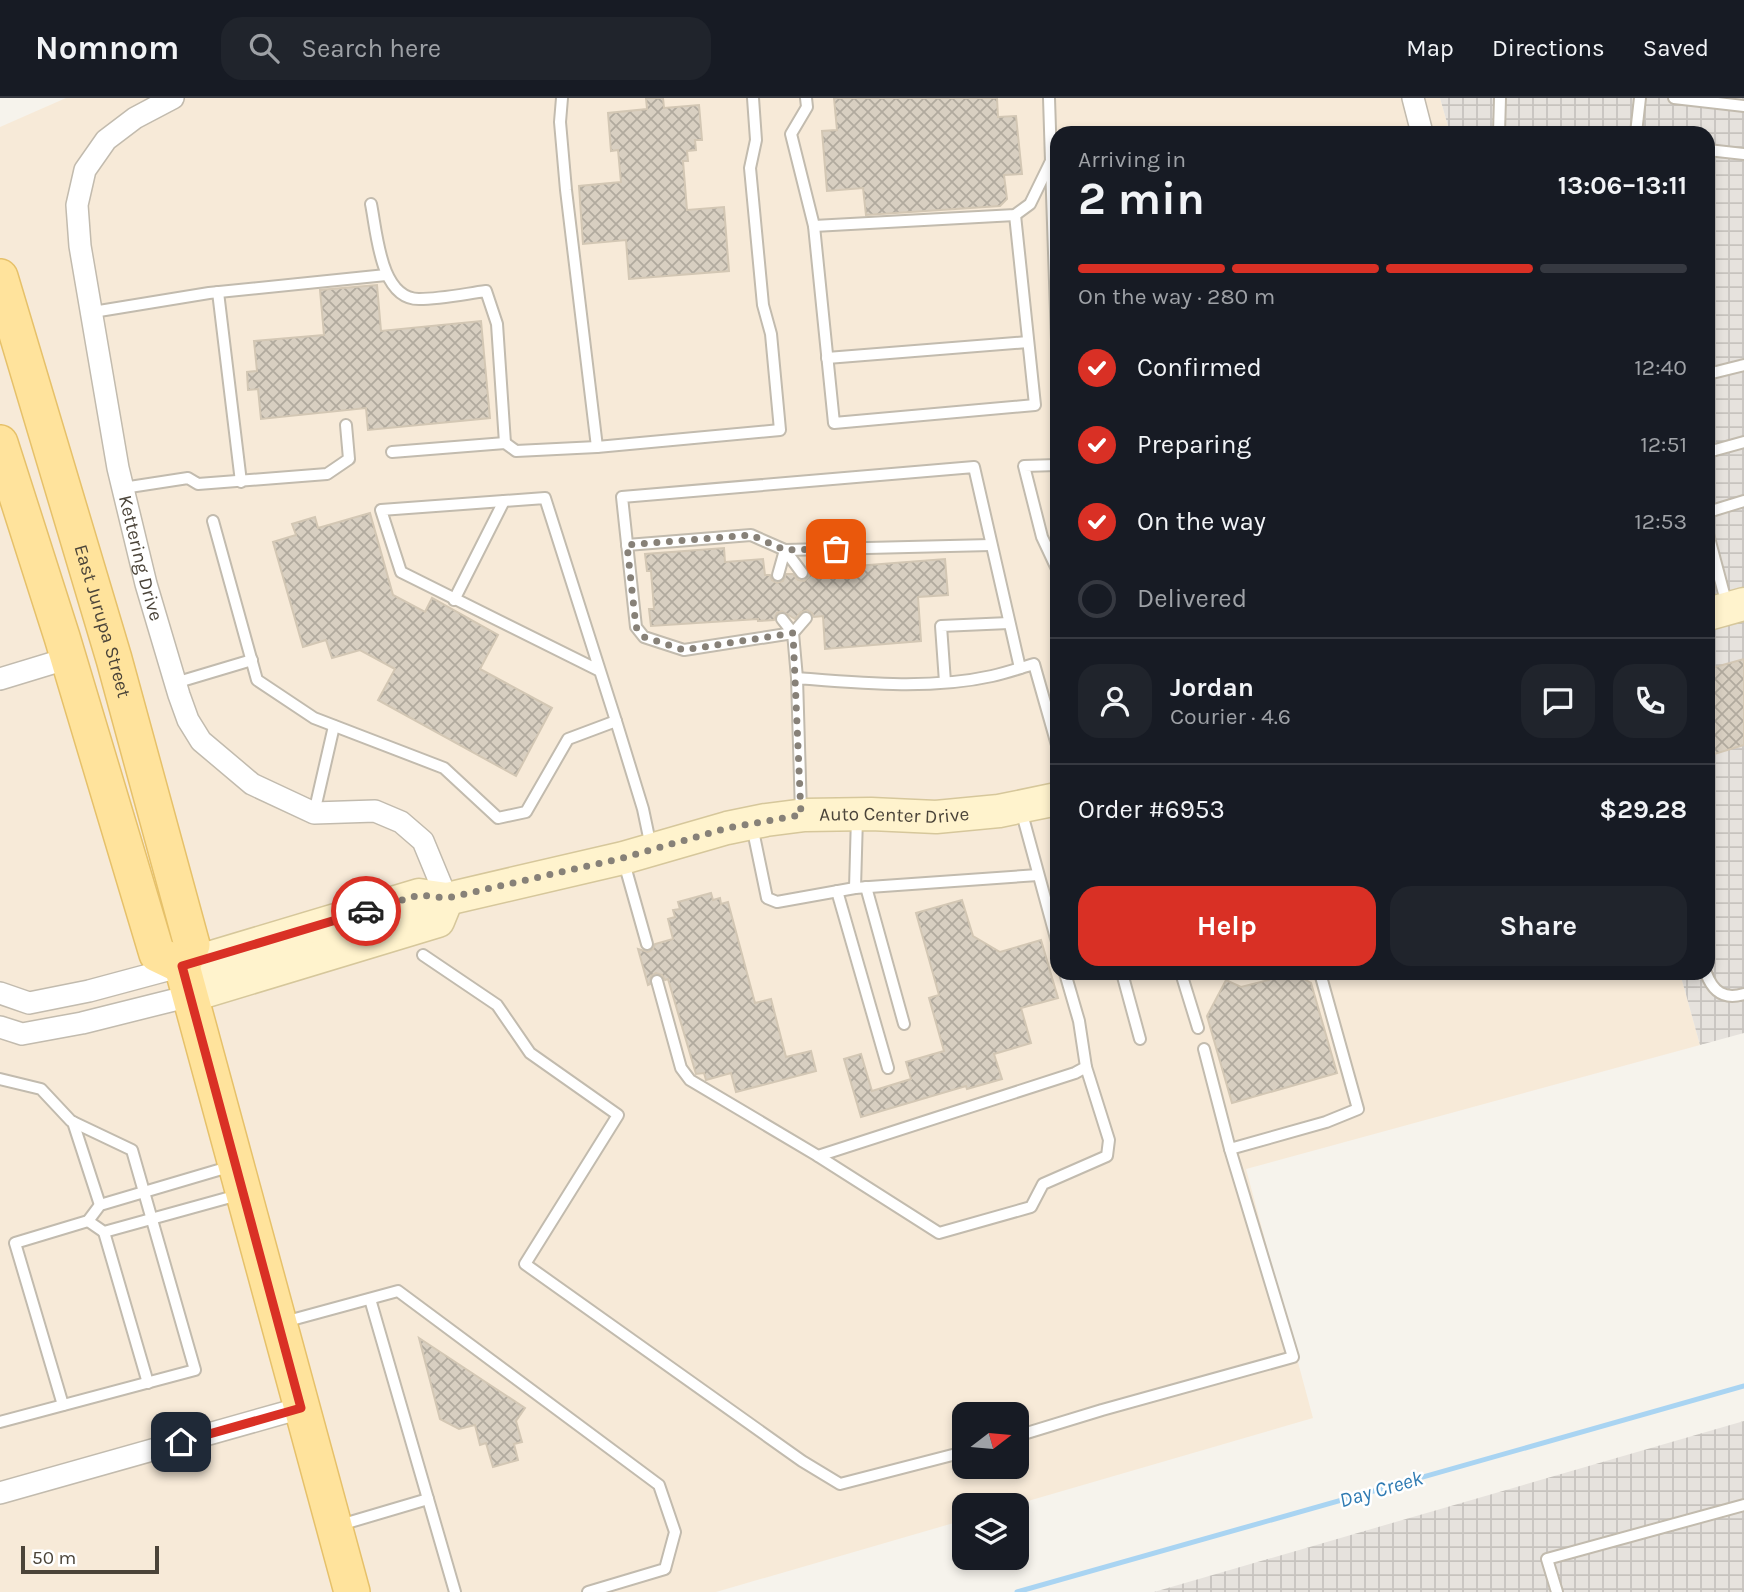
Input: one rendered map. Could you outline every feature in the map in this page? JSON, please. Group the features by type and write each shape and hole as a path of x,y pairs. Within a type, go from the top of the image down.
{"main road":[{"name":"East Jurupa Street","path":"0,277 114,659 192,945 186,981 352,1592"},
{"path":"0,443 69,658 157,954 186,981"}],"street":[{"name":"Kettering Drive","path":"173,98 135,118 106,140 85,170 77,205 80,246 123,488 146,584 175,683 188,720 201,741 252,784 314,813 375,811 401,822 423,841 447,898"},
{"path":"1413,98 1420,126"},
{"path":"0,679 69,658"},
{"name":"Auto Center Drive","path":"0,1027 22,1034 82,1023 186,981 419,895 447,898 637,854 751,823 801,815 936,817 1020,807 1050,801"},
{"name":"Auto Center Drive","path":"0,992 29,1003 89,991 186,981"},
{"path":"0,1493 301,1408"}],"lane":[{"path":"562,98 560,122 564,163 597,447"},
{"path":"392,452 505,443 516,451 597,447 780,430 771,334 763,305 750,168 756,139 752,98"},
{"path":"806,98 807,107 791,134 814,226 834,423 1035,405 1015,215"},
{"path":"1049,98 1051,126"},
{"path":"1498,126 1500,98"},
{"path":"1637,126 1640,98"},
{"path":"1674,98 1744,106"},
{"path":"1715,151 1744,154"},
{"path":"814,226 1015,215 1030,205 1050,169"},
{"path":"370,204 386,275 399,293 417,299 485,291 496,324 505,443"},
{"path":"93,312 218,292 386,275"},
{"path":"218,292 241,482"},
{"path":"827,358 1028,342"},
{"path":"1715,372 1744,365"},
{"path":"123,488 188,478 198,484 327,474 349,458 346,425"},
{"path":"1715,450 1744,442"},
{"path":"1050,465 1024,466 1042,537 1050,554"},
{"path":"806,618 793,633 684,650 644,637 636,627 622,497 974,467 1020,668"},
{"path":"600,671 401,572 381,510 545,498 600,671 643,808 637,854 647,944"},
{"path":"454,600 504,501"},
{"path":"1715,510 1744,501"},
{"path":"213,521 257,680 314,718 444,768 498,818 526,811 568,739 616,722"},
{"path":"627,545 751,535 785,550 991,545"},
{"path":"785,550 802,573"},
{"path":"778,575 785,550"},
{"path":"1715,562 1727,609"},
{"path":"782,619 793,633 801,815"},
{"path":"945,682 941,625 1009,623"},
{"path":"175,683 252,660"},
{"path":"797,678 849,682 945,682 991,676 1034,664 1050,720"},
{"path":"314,813 334,726"},
{"path":"1020,807 1050,917"},
{"path":"857,814 860,887 904,1024"},
{"path":"751,823 768,898 777,902 860,887 1038,875"},
{"path":"837,891 888,1068"},
{"path":"423,956 497,1005 530,1053 618,1115 525,1264 802,1461 840,1484 952,1455"},
{"path":"657,981 681,1068 690,1080 818,1156 939,1233 1031,1207 1043,1184 1107,1156 1108,1140 1086,1067 1079,1021 1068,980"},
{"path":"1124,980 1140,1040"},
{"path":"1183,980 1198,1028"},
{"path":"1230,1149 1326,1122 1358,1109 1322,980"},
{"path":"1709,980 1720,993 1731,998 1744,995"},
{"path":"1029,1432 1293,1357 1230,1149 1204,1049"},
{"path":"818,1156 1075,1073 1086,1067"},
{"path":"0,1079 41,1089 73,1122 132,1150 195,1370 0,1422"},
{"path":"73,1122 100,1205"},
{"path":"63,1405 15,1243 88,1221 100,1205 144,1193 239,1179"},
{"path":"104,1232 152,1219 239,1179"},
{"path":"88,1221 104,1232 148,1383"},
{"path":"278,1324 398,1291 659,1485 675,1532 665,1569 588,1592"},
{"path":"370,1299 455,1592"},
{"path":"334,1527 428,1499"},
{"path":"1557,1592 1547,1559 1744,1505"}],"shaded area":[{"path":"66,98 1440,98 1448,126 1050,126 1050,980 1682,980 1700,1045 1246,1169 1313,1418 1029,1501 1029,1493 952,1493 952,1523 716,1592 0,1592 0,127"},
{"path":"1440,98 1744,98 1744,1033 1700,1045 1682,980 1715,980 1715,126 1448,126"},
{"path":"1744,1421 1744,1592 1154,1592"}],"building":[{"path":"646,98 663,98 664,108 699,105 702,140 695,140 696,150 687,151 688,161 683,161 687,210 724,207 729,271 629,279 626,240 583,244 579,186 621,182 618,150 611,151 608,113 647,109"},
{"path":"834,98 997,98 998,117 1016,116 1022,174 1004,175 1007,199 1000,206 866,215 863,188 827,191 822,131 837,130"},
{"path":"377,285 381,331 481,321 490,418 368,430 366,408 261,419 258,389 248,390 247,372 257,371 254,341 324,335 320,290"},
{"path":"370,513 393,595 425,612 432,598 498,635 480,669 552,708 516,776 378,700 395,669 360,650 332,658 326,640 303,647 273,542 296,535 292,524 315,517 318,528"},
{"path":"724,548 725,562 763,559 765,575 770,575 777,583 783,581 786,574 793,574 798,580 804,581 810,572 818,569 945,559 948,595 918,597 921,641 825,649 823,616 814,617 807,610 795,619 782,611 777,613 774,620 651,626 649,609 654,609 651,571 647,571 645,554"},
{"path":"1744,659 1744,745 1715,754 1715,667"},
{"path":"711,893 713,900 720,898 721,904 728,902 755,1003 771,999 786,1057 811,1051 816,1071 736,1092 731,1073 706,1080 704,1073 696,1074 668,979 665,980 662,975 656,973 651,976 648,985 638,949 648,952 655,944 673,939 668,919 675,917 673,910 680,909 678,902"},
{"path":"962,900 973,936 1000,952 1041,940 1050,980 1053,980 1058,998 1021,1008 1031,1043 994,1054 1002,1079 967,1089 966,1086 861,1117 844,1059 861,1054 872,1091 911,1079 906,1062 944,1051 929,998 939,995 916,913"},
{"path":"1226,980 1241,987 1269,980 1306,980 1311,983 1337,1073 1232,1103 1207,1016"},
{"path":"419,1338 525,1408 516,1421 522,1442 514,1444 518,1460 493,1467 486,1443 480,1445 475,1425 459,1429 440,1419"}],"waterway":[{"name":"Day Creek","path":"1017,1592 1744,1386"}],"way so far":[{"path":"366,911 419,895 447,898 623,858 727,828 801,815 793,633 684,650 644,637 636,627 627,545 751,535 785,550 836,549"}],"route":[{"path":"181,1442 301,1408 182,966 366,911"}]}
